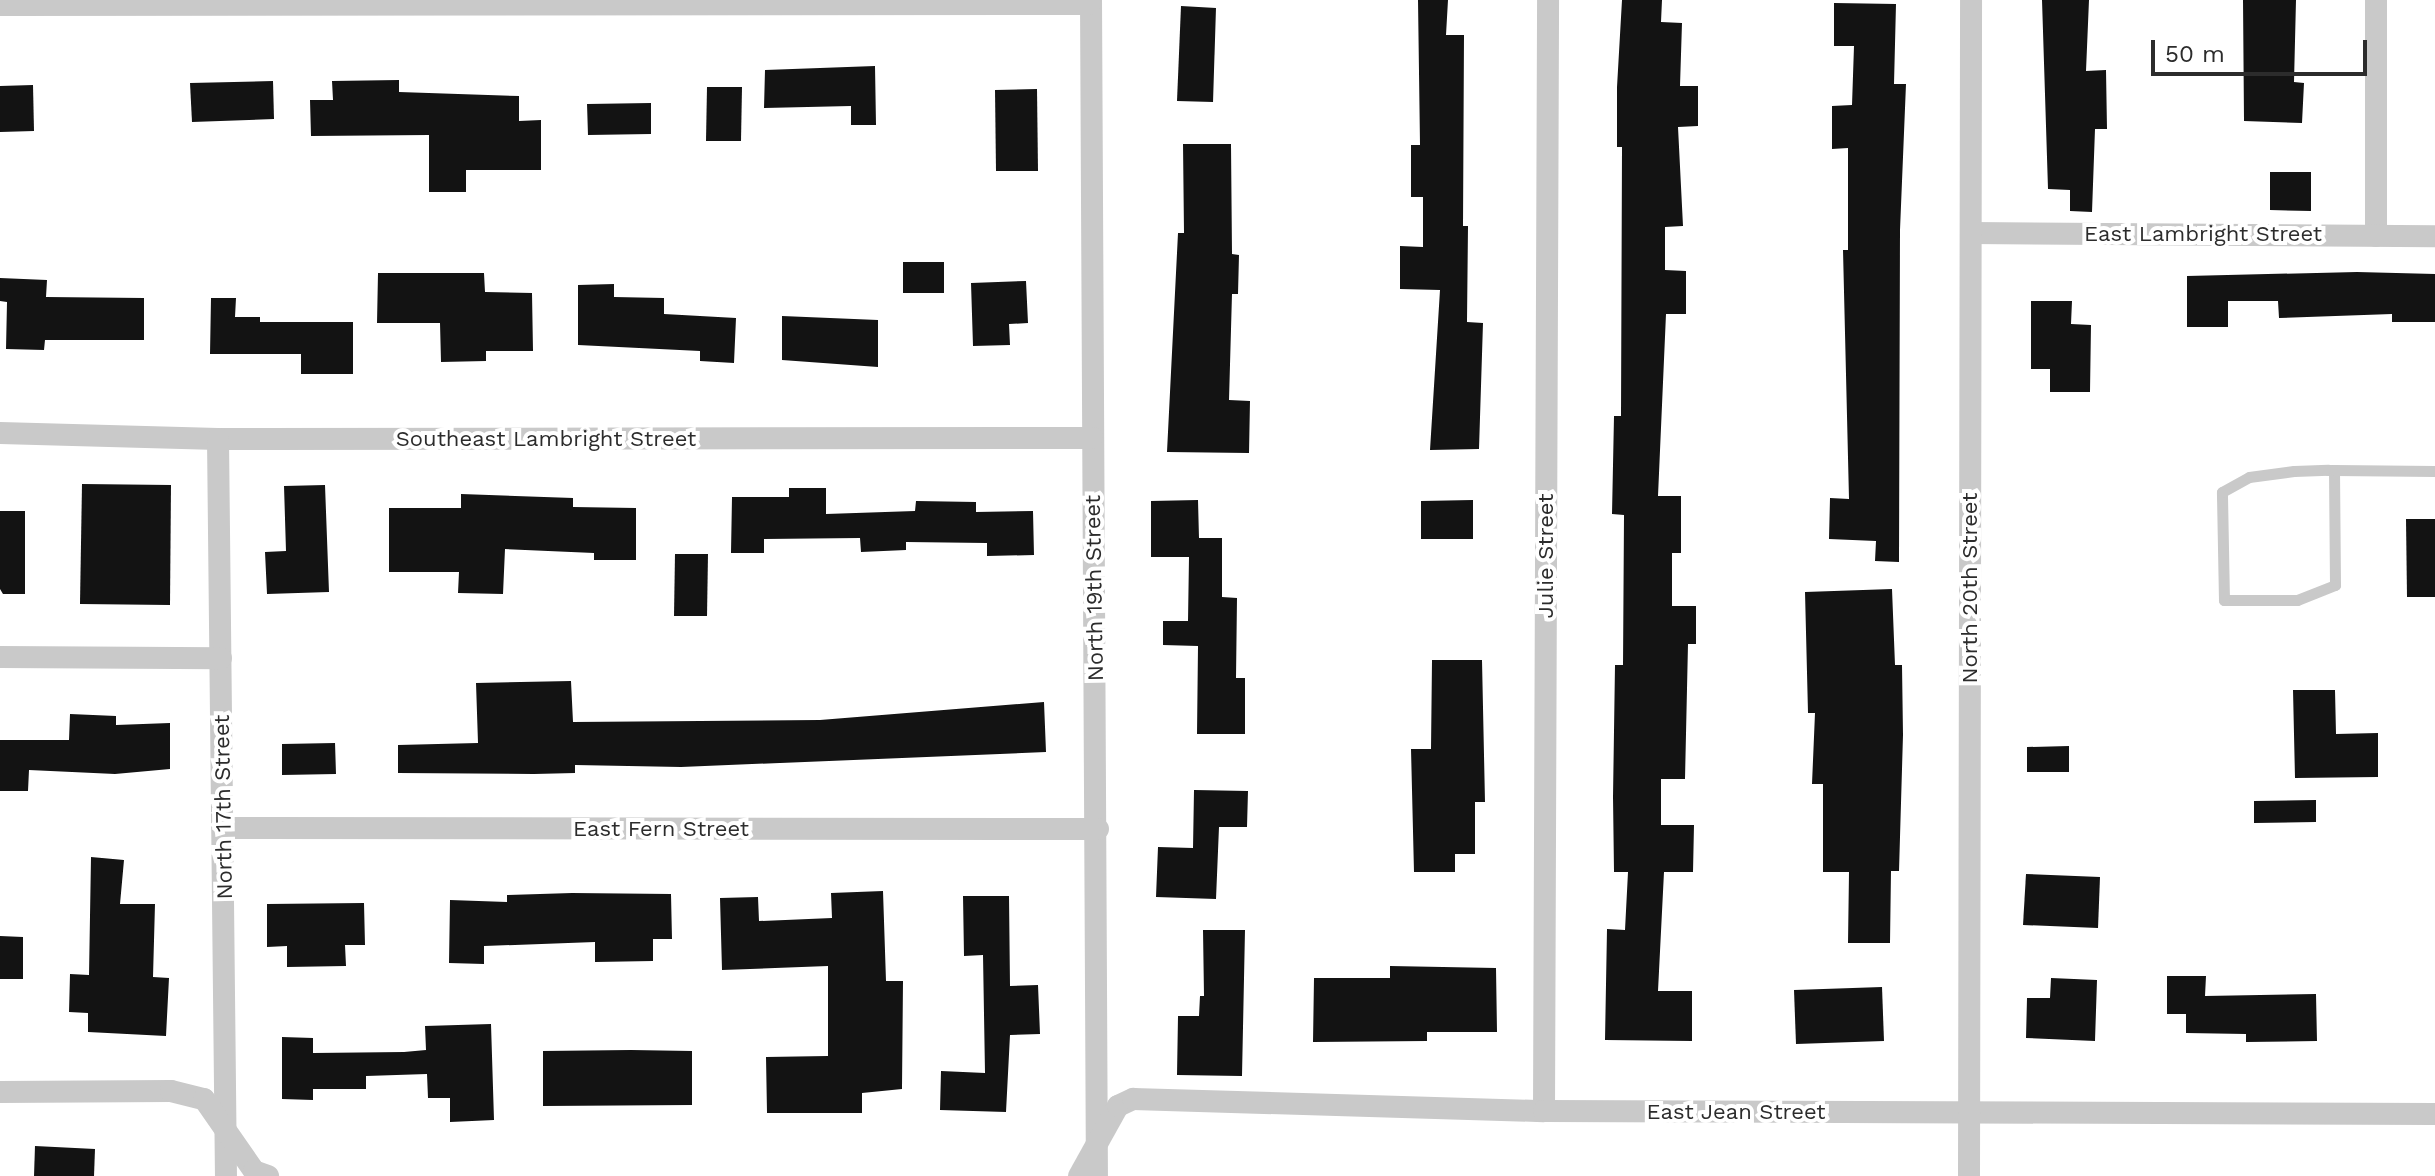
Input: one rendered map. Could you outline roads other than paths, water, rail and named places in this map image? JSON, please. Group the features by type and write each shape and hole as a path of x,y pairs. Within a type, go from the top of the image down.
{"street":[{"name":"Julie Street","path":"1544,1111 1548,0"},
{"name":"North 20th Street","path":"1969,1176 1971,0"},
{"path":"2376,0 2376,236"},
{"path":"0,5 72,1 1090,2"},
{"name":"North 19th Street","path":"1090,2 1098,829 1097,1176"},
{"name":"East Lambright Street","path":"1971,233 2435,236"},
{"name":"Southeast Lambright Street","path":"0,433 218,439 1092,438"},
{"name":"North 17th Street","path":"218,439 226,1176"},
{"path":"0,657 221,658"},
{"name":"East Fern Street","path":"224,828 1098,829"},
{"path":"0,1092 171,1091 204,1099 226,1126 254,1171 268,1176"},
{"name":"East Jean Street","path":"1079,1176 1118,1106 1133,1099 1544,1111 2435,1114"}],"lane":[{"path":"2334,470 2335,585 2297,600 2224,600 2222,492 2249,477 2334,470 2435,471"}]}
